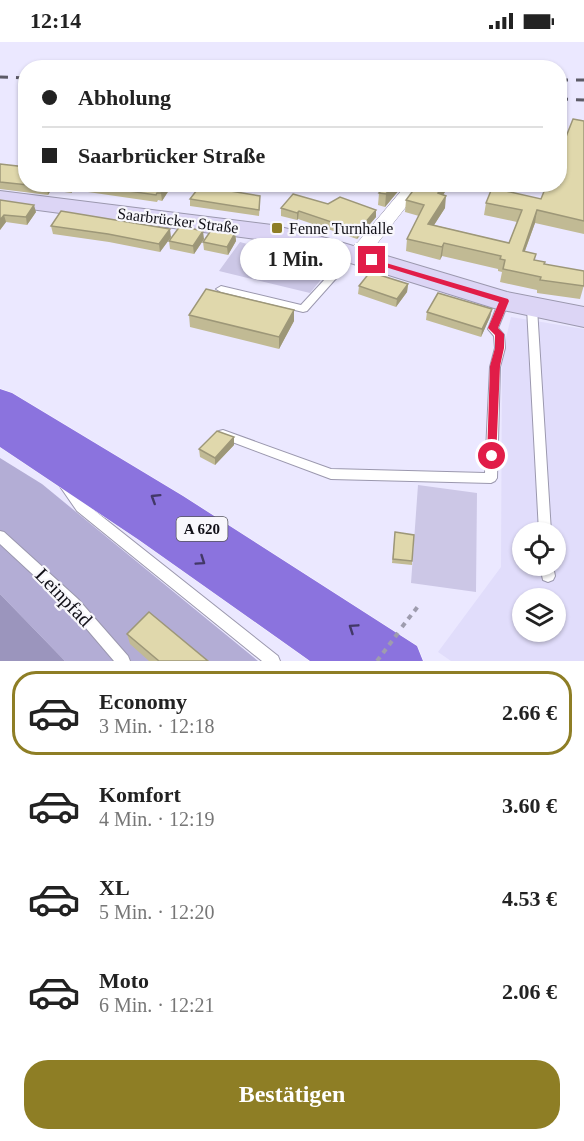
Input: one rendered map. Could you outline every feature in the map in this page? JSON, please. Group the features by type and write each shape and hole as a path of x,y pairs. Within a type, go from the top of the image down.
{"highway":[{"name":"A 620","path":"0,402 169,507 401,661"},
{"name":"A 620","path":"0,429 347,661"}],"street":[{"path":"353,254 364,246 409,192"},
{"name":"Saarbrücker Straße","path":"0,198 272,233 353,254 504,301 584,318"}],"lane":[{"path":"221,289 303,309 353,254"},
{"path":"223,434 331,474 492,478 495,366 500,348 499,334 493,328 504,301"},
{"path":"532,308 544,522"},
{"path":"46,458 81,507 273,661"},
{"name":"Leinpfad","path":"0,536 72,603 123,661"}],"path":[{"path":"377,661 419,605"}],"shaded area":[{"path":"240,242 291,256 303,252 330,260 333,265 310,293 219,271"},
{"path":"511,317 584,329 584,661 451,661 438,652 501,567 502,355"},
{"path":"0,458 42,484 258,661 65,661 0,594"},
{"path":"418,485 477,493 476,592 411,583"},
{"path":"0,594 65,661 0,661"}],"building":[{"path":"573,119 584,121 584,221 537,210 523,251 536,254 534,260 545,262 544,264 584,271 584,286 540,280 541,277 503,269 505,260 500,259 501,256 444,243 442,247 407,239 424,205 406,200 412,192 439,192 446,196 428,224 509,243 522,210 486,203 490,192 510,192 541,199 544,192 567,192 567,134"},
{"path":"0,164 18,166 18,184 0,182"},
{"path":"136,192 162,192 156,195"},
{"path":"195,192 236,192 260,196 259,210 190,199"},
{"path":"293,194 328,204 340,197 376,210 358,231 299,211 297,213 281,208"},
{"path":"0,200 34,205 26,217 4,215 0,220"},
{"path":"61,211 170,229 159,244 51,226"},
{"path":"180,226 203,231 193,246 169,241"},
{"path":"212,229 235,233 227,247 203,242"},
{"path":"370,272 408,284 397,299 359,286"},
{"path":"206,289 294,310 279,337 189,315"},
{"path":"438,293 492,309 482,329 427,312"},
{"path":"217,431 234,437 215,458 199,449"},
{"path":"395,532 414,535 412,561 393,559"},
{"path":"149,612 208,661 159,661 127,634"}],"railway":[{"path":"0,77 18,78"},
{"path":"567,80 584,80"},
{"path":"567,99 584,100"}],"place":[{"name":"Fenne Turnhalle","path":"277,228"}],"route":[{"path":"372,260 504,301 493,328 499,334 500,348 495,366 492,456"}]}
